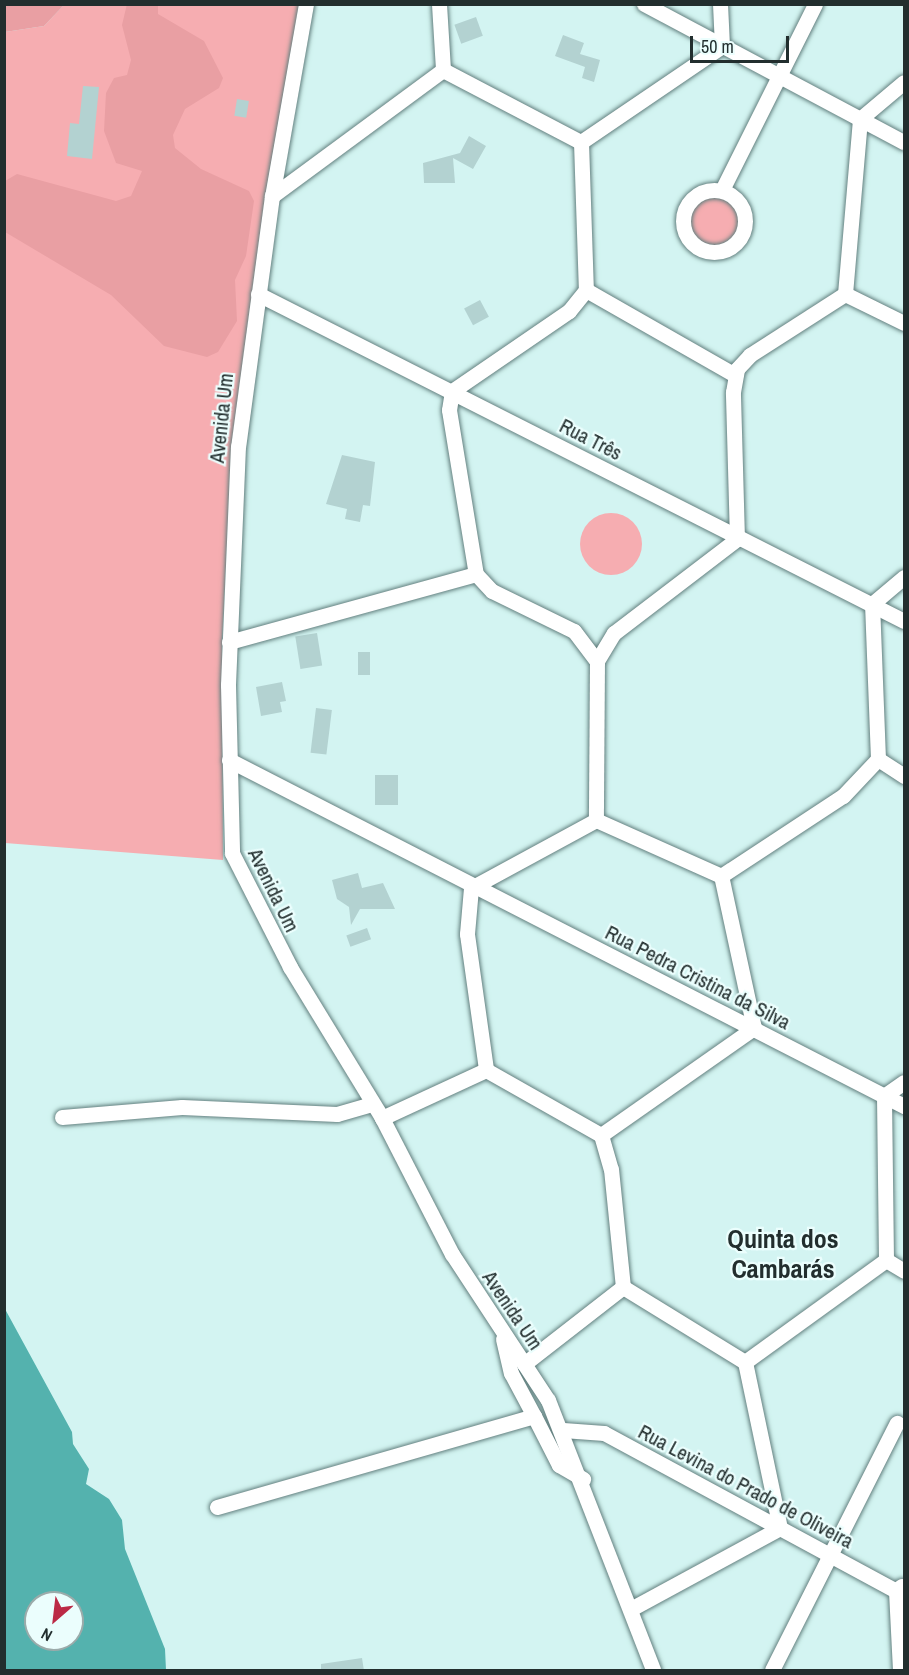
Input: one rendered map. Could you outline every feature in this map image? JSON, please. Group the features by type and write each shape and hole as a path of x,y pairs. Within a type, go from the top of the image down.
{"street":[{"name":"Avenida Um","path":"306,4 272,196 238,446 230,642 229,760 232,853 290,967 382,1118 452,1254 524,1364 563,1430 653,1671"},
{"path":"439,4 443,69"},
{"path":"644,4 904,142"},
{"path":"720,4 722,46"},
{"path":"722,190 815,4"},
{"path":"581,142 722,46"},
{"path":"272,196 443,69"},
{"path":"443,69 581,142"},
{"path":"845,294 860,119 904,82"},
{"path":"581,142 586,290 569,311 452,391 451,444 476,574 492,591 580,636 597,661"},
{"path":"722,190 741,205 745,226 734,245 706,251 685,231 685,210 698,194 722,190"},
{"path":"586,290 735,375"},
{"name":"Rua Três","path":"258,294 738,539 904,621"},
{"path":"845,294 904,323"},
{"path":"596,820 597,661 614,633 738,539 735,375 750,355 845,294"},
{"path":"230,642 476,574"},
{"path":"721,876 843,796 878,759 872,604 904,577"},
{"path":"580,636 614,633"},
{"path":"878,759 904,776"},
{"name":"Rua Pedra Cristina da Silva","path":"229,760 471,888 754,1028 904,1106"},
{"path":"596,820 721,876"},
{"path":"486,1070 467,934 471,888 596,820"},
{"path":"601,1135 754,1028 721,876"},
{"path":"382,1118 486,1070"},
{"path":"486,1070 601,1135 611,1169 623,1287"},
{"path":"886,1260 884,1096 904,1082"},
{"path":"62,1117 182,1107 337,1114 373,1104"},
{"path":"886,1260 904,1271"},
{"path":"745,1362 886,1260"},
{"path":"623,1287 745,1362 780,1528 631,1609"},
{"path":"524,1364 623,1287"},
{"path":"502,1333 511,1373 559,1465 583,1479"},
{"path":"217,1507 534,1416"},
{"path":"772,1671 897,1423"},
{"name":"Rua Levina do Prado de Oliveira","path":"563,1430 604,1433 830,1555 902,1590"},
{"path":"900,1671 902,1590"}],"shaded area":[{"path":"5,4 64,5 44,26 5,32"},
{"path":"127,4 158,5 158,14 204,41 223,78 219,88 185,109 173,135 175,148 201,169 249,191 254,201 246,256 235,280 237,321 218,352 207,357 164,346 111,295 5,232 5,181 17,174 116,201 131,196 142,171 116,163 104,131 106,93 114,78 127,75 131,60 122,25"},
{"path":"64,5 301,5 232,451 222,642 223,860 5,843 5,32 44,26"},
{"path":"709,194 719,194 729,198 737,206 741,221 737,236 729,244 719,248 709,248 699,244 691,236 687,226 687,216 691,206 699,198"},
{"path":"611,513 633,522 642,544 633,566 611,575 589,566 580,544 589,522"}],"water":[{"path":"5,1309 72,1432 73,1444 89,1469 86,1484 109,1499 122,1520 125,1549 165,1649 166,1670 5,1670"}],"building":[{"path":"476,17 483,36 461,44 454,25"},
{"path":"563,35 584,43 580,54 600,60 594,82 582,78 585,67 555,56"},
{"path":"83,86 99,87 92,159 67,156 70,123 79,124"},
{"path":"237,99 249,101 246,118 234,116"},
{"path":"469,136 486,146 473,169 453,158 455,183 424,183 423,163 460,153"},
{"path":"480,300 489,317 473,325 464,308"},
{"path":"342,455 375,462 370,506 363,505 360,522 345,519 347,509 326,504"},
{"path":"317,633 322,666 300,669 295,636"},
{"path":"358,652 370,652 370,675 358,675"},
{"path":"282,682 286,701 280,702 282,712 261,716 256,687"},
{"path":"316,708 332,710 326,755 311,753"},
{"path":"375,775 398,775 398,805 375,805"},
{"path":"358,873 362,888 383,883 395,909 360,909 351,925 349,907 337,899 332,880"},
{"path":"367,928 371,939 350,947 346,936"},
{"path":"362,1658 364,1671 321,1671 321,1664"}],"district":[{"name":"Quinta dos Cambarás","path":"783,1254"}]}
